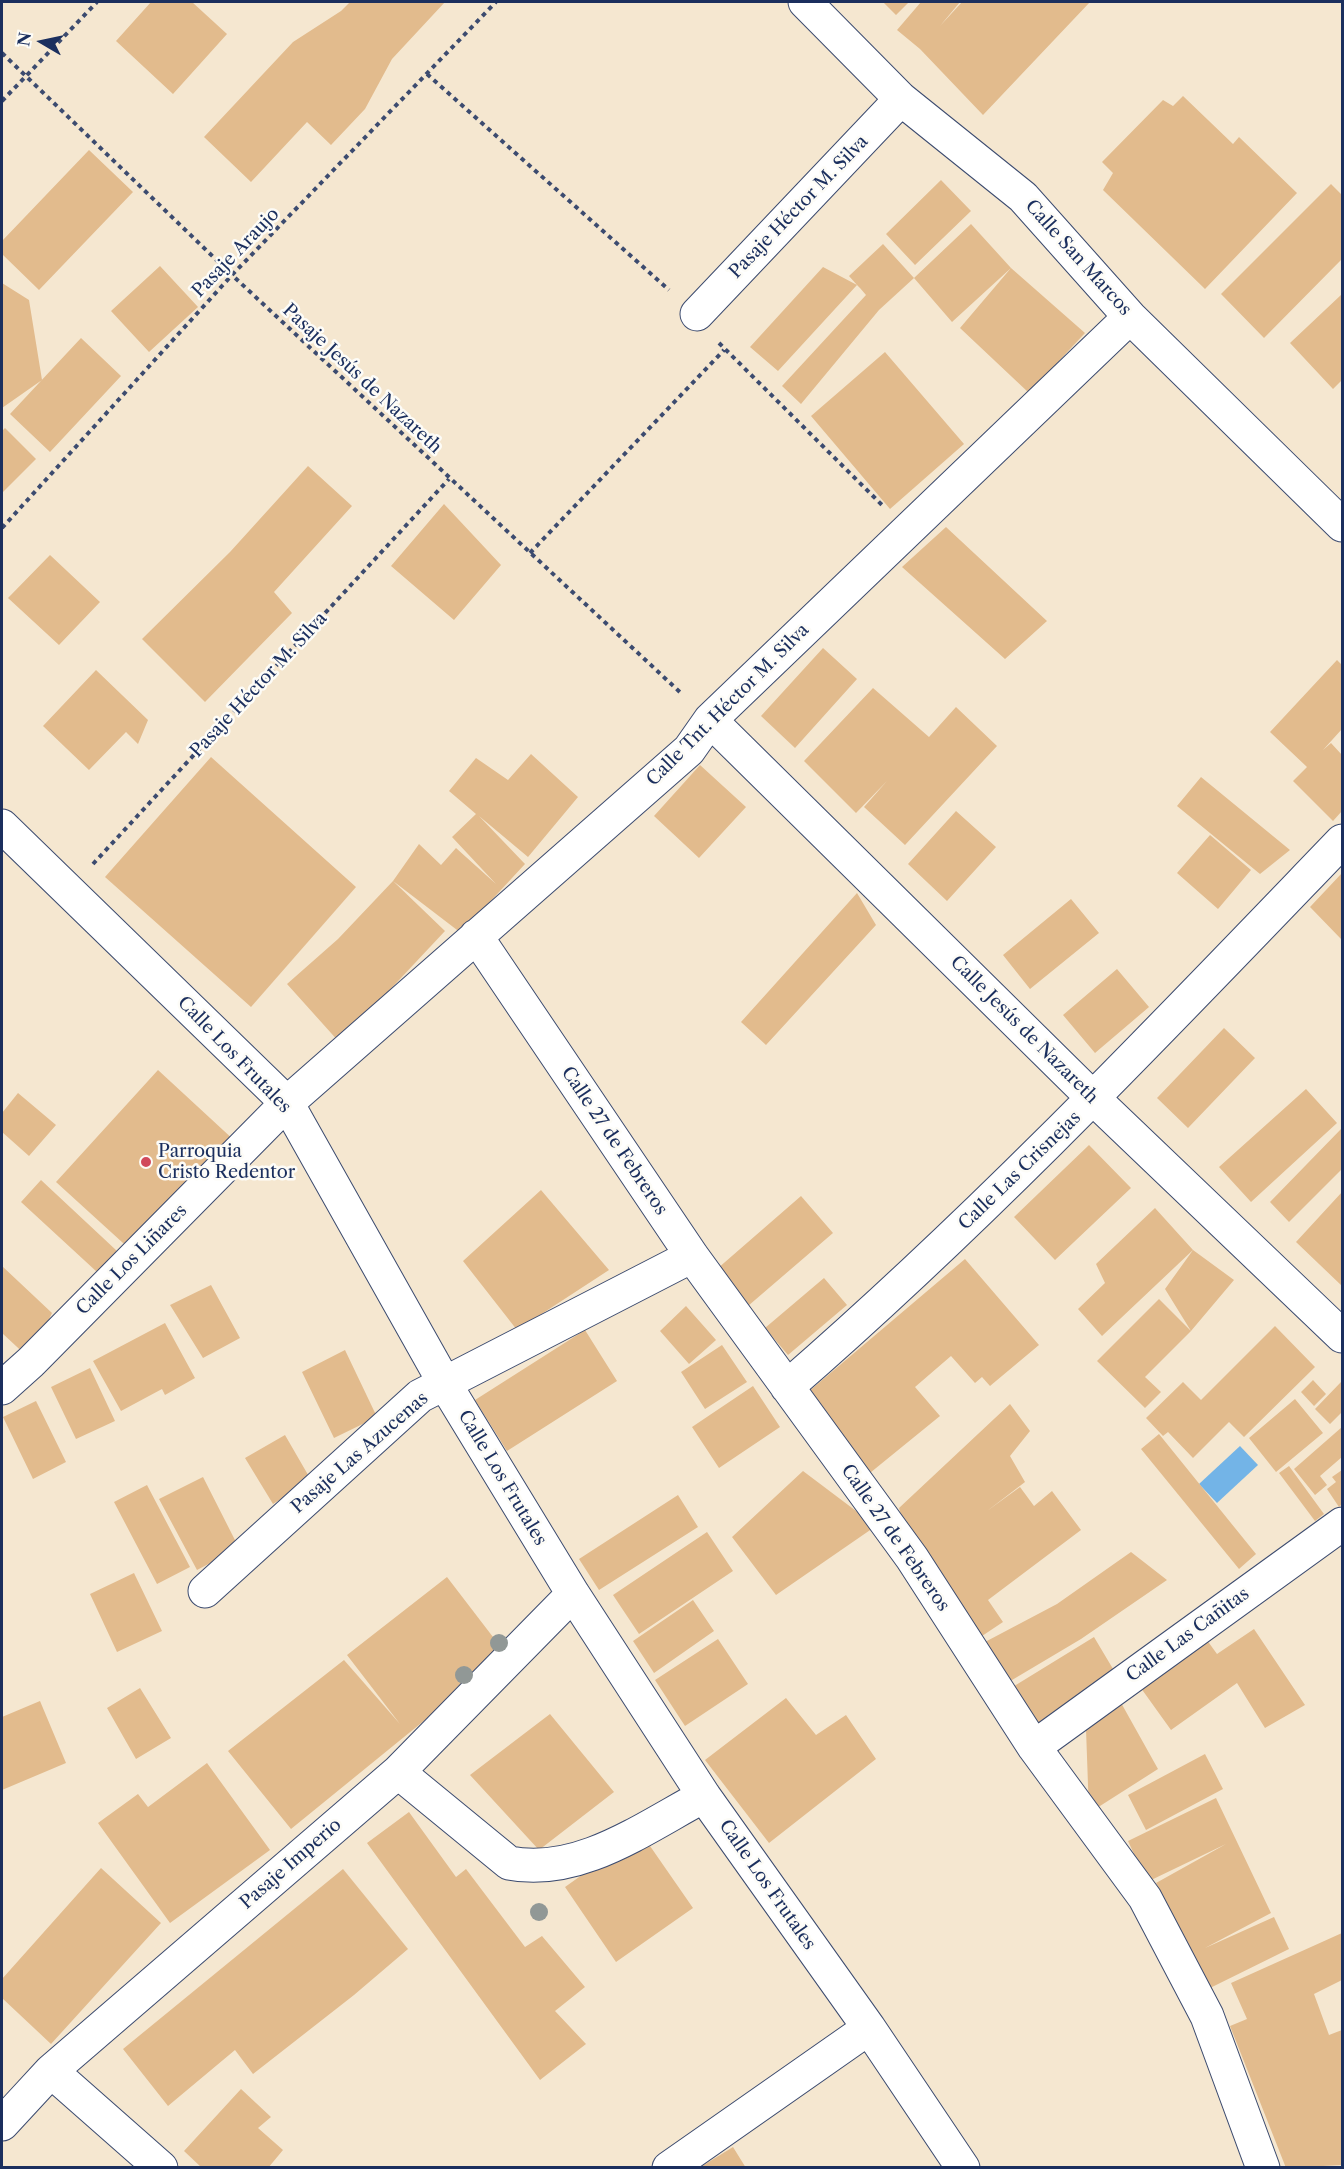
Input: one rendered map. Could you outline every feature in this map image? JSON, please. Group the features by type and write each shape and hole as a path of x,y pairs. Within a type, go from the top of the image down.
{"street":[{"name":"Calle San Marcos","path":"805,2 901,99 1023,197 1130,317 1342,525"},
{"name":"Pasaje Héctor M. Silva","path":"697,314 901,99"},
{"name":"Calle Tnt. Héctor M. Silva","path":"287,1104 689,750 710,720 1130,317"},
{"name":"Calle Jesús de Nazareth","path":"710,720 1094,1099 1342,1336"},
{"name":"Calle Los Frutales","path":"2,826 287,1104 445,1384 573,1594 704,1796 869,2028 963,2168"},
{"name":"Calle Las Crisnejas","path":"787,1387 882,1305 1094,1099 1342,841"},
{"name":"Calle 27 de Febreros","path":"476,936 692,1256 912,1558 1034,1746 1145,1898 1207,2016 1263,2168"},
{"name":"Calle Los Liñares","path":"2,1388 31,1362 287,1104"},
{"name":"Pasaje Las Azucenas","path":"205,1591 420,1396 692,1256"},
{"name":"Calle Las Cañitas","path":"1034,1746 1342,1524"},
{"name":"Pasaje Imperio","path":"2,2124 51,2071 398,1772 573,1594"},
{"path":"398,1772 509,1863 529,1867 592,1855 704,1796"},
{"path":"669,2168 869,2028"},
{"path":"51,2071 160,2168"}],"path":[{"path":"2,101 97,2"},
{"name":"Pasaje Araujo","path":"2,528 232,275 496,2"},
{"name":"Pasaje Jesús de Nazareth","path":"2,54 232,275 710,720"},
{"path":"530,553 724,350"},
{"name":"Pasaje Héctor M. Silva","path":"68,891 449,479"}],"water":[{"path":"1240,1446 1258,1465 1217,1503 1199,1484"}],"building":[{"path":"151,2 192,2 227,34 173,94 116,41"},
{"path":"350,2 445,2 392,59 365,109 331,145 307,122 251,182 204,137 293,42 341,11"},
{"path":"883,2 909,2 896,15"},
{"path":"921,2 960,2 940,26 962,2 1090,2 983,115 920,49 897,30"},
{"path":"1183,96 1233,144 1239,137 1297,193 1205,289 1103,190 1113,173 1102,162 1163,100 1173,106"},
{"path":"89,150 133,192 39,290 2,254 2,241"},
{"path":"941,180 971,211 915,265 886,234"},
{"path":"1331,184 1342,195 1342,259 1264,338 1221,294"},
{"path":"971,224 1011,268 952,322 914,278"},
{"path":"883,244 914,278 879,310 801,404 782,386 866,295 849,276"},
{"path":"160,266 198,307 149,352 111,311"},
{"path":"823,267 857,285 778,371 750,347"},
{"path":"1011,268 1085,333 1029,393 960,328"},
{"path":"2,283 29,300 42,380 2,408"},
{"path":"1342,294 1342,380 1333,389 1290,343"},
{"path":"81,338 121,376 50,452 10,414"},
{"path":"885,352 964,444 890,509 811,416"},
{"path":"5,428 36,459 2,493 2,431"},
{"path":"308,466 352,506 274,592 292,613 205,702 142,639 230,552"},
{"path":"444,504 501,565 454,620 391,566"},
{"path":"946,527 1047,621 1005,659 902,567"},
{"path":"50,555 100,602 59,645 8,598"},
{"path":"823,648 857,679 795,748 761,716"},
{"path":"1337,660 1342,665 1342,729 1323,750 1331,743 1342,755 1342,811 1333,821 1293,781 1307,767 1270,732"},
{"path":"96,670 148,720 138,744 126,732 89,770 43,726"},
{"path":"873,688 929,737 956,707 997,746 905,845 864,807 887,781 856,813 804,761"},
{"path":"531,754 578,797 528,857 479,816 525,864 461,933 393,881 419,844 441,865 456,848 496,884 452,837 476,814 449,791 476,758 508,780"},
{"path":"211,757 356,887 251,1007 105,877"},
{"path":"700,765 746,807 699,858 654,816"},
{"path":"1201,777 1290,850 1260,874 1177,806"},
{"path":"956,811 996,847 947,901 908,864"},
{"path":"1210,835 1251,870 1218,909 1177,873"},
{"path":"1342,873 1342,940 1310,907"},
{"path":"393,881 445,931 340,1043 287,984 338,939"},
{"path":"857,893 876,925 766,1045 741,1022"},
{"path":"1071,899 1099,933 1030,989 1003,955"},
{"path":"1117,969 1149,1007 1095,1053 1063,1015"},
{"path":"1224,1028 1255,1058 1188,1128 1157,1098"},
{"name":"Parroquia Cristo Redentor","path":"158,1070 236,1142 134,1253 56,1182"},
{"path":"1306,1089 1337,1123 1251,1202 1219,1167"},
{"path":"18,1093 56,1125 29,1156 2,1132 2,1113"},
{"path":"1342,1128 1342,1169 1289,1222 1270,1202"},
{"path":"1089,1145 1131,1188 1055,1260 1014,1217"},
{"path":"41,1180 117,1251 97,1272 21,1202"},
{"path":"541,1190 609,1270 517,1330 463,1261"},
{"path":"1342,1192 1342,1286 1296,1242"},
{"path":"801,1196 833,1233 748,1306 717,1269"},
{"path":"1155,1208 1193,1250 1102,1336 1078,1309 1105,1283 1096,1264"},
{"path":"1193,1250 1234,1280 1191,1331 1165,1289"},
{"path":"965,1259 1039,1345 990,1386 982,1377 975,1383 951,1356 915,1387 940,1416 865,1477 801,1398"},
{"path":"2,1266 52,1313 30,1359 2,1333"},
{"path":"824,1278 847,1305 788,1355 765,1328"},
{"path":"211,1285 240,1338 203,1358 170,1305"},
{"path":"1159,1299 1191,1331 1145,1377 1161,1392 1145,1408 1097,1361"},
{"path":"686,1306 716,1340 689,1364 660,1331"},
{"path":"165,1323 195,1378 165,1395 162,1389 121,1411 93,1361"},
{"path":"1275,1326 1315,1367 1244,1437 1229,1422 1193,1458 1168,1432 1163,1436 1146,1418 1183,1382 1201,1400"},
{"path":"585,1330 617,1381 507,1451 475,1400"},
{"path":"722,1345 747,1382 705,1409 681,1372"},
{"path":"345,1350 377,1417 334,1438 302,1372"},
{"path":"90,1368 115,1421 76,1439 51,1387"},
{"path":"1313,1380 1326,1394 1314,1406 1301,1392"},
{"path":"1341,1382 1342,1412 1330,1424 1315,1409"},
{"path":"753,1386 780,1427 719,1468 692,1427"},
{"path":"1295,1399 1323,1433 1276,1472 1249,1438"},
{"path":"36,1401 66,1462 33,1479 3,1417"},
{"path":"1010,1404 1030,1431 1010,1456 1025,1482 987,1511 1020,1487 1034,1506 1052,1491 1081,1530 988,1600 1003,1622 979,1638 907,1537 899,1508"},
{"path":"1342,1427 1342,1457 1320,1476 1327,1485 1315,1495 1294,1469"},
{"path":"1159,1434 1256,1554 1239,1569 1141,1449"},
{"path":"285,1435 311,1480 273,1504 245,1458"},
{"path":"1289,1466 1324,1514 1315,1521 1279,1473"},
{"path":"1342,1470 1342,1504 1339,1507 1327,1489 1336,1482 1332,1477"},
{"path":"803,1471 876,1526 776,1595 732,1537"},
{"path":"203,1477 239,1548 197,1570 159,1499"},
{"path":"147,1485 190,1567 157,1584 114,1502"},
{"path":"678,1495 698,1527 599,1590 579,1559"},
{"path":"707,1532 733,1571 639,1634 613,1595"},
{"path":"1131,1552 1167,1580 1081,1639 1007,1683 985,1642 1057,1604"},
{"path":"134,1573 162,1631 117,1652 90,1594"},
{"path":"447,1577 506,1654 291,1829 228,1751 344,1660 400,1724 347,1655"},
{"path":"693,1600 714,1631 654,1673 633,1641"},
{"path":"1254,1629 1305,1705 1265,1728 1237,1683 1171,1730 1138,1684 1204,1636 1217,1654"},
{"path":"1094,1637 1119,1679 1036,1729 1011,1688"},
{"path":"718,1639 748,1684 685,1726 655,1680"},
{"path":"140,1688 171,1738 136,1759 107,1708"},
{"path":"786,1698 816,1735 846,1715 876,1759 769,1843 705,1760"},
{"path":"40,1701 66,1763 2,1790 2,1717"},
{"path":"1120,1701 1158,1769 1089,1813 1086,1729"},
{"path":"550,1714 614,1792 539,1850 470,1775"},
{"path":"1205,1754 1223,1789 1146,1830 1128,1795"},
{"path":"207,1763 270,1850 170,1923 98,1823 138,1794 148,1807"},
{"path":"1216,1798 1271,1913 1205,1948 1274,1917 1289,1949 1208,1989 1193,1954 1156,1883 1226,1844 1147,1882 1128,1841"},
{"path":"409,1812 456,1877 466,1869 525,1947 542,1936 585,1987 555,2011 586,2044 540,2080 367,1843"},
{"path":"641,1833 693,1908 616,1962 565,1887"},
{"path":"101,1868 161,1923 51,2044 2,1998 2,1979"},
{"path":"343,1869 408,1949 354,1995 253,2074 235,2050 168,2106 123,2049"},
{"path":"1342,1933 1342,1980 1314,1994 1329,2035 1342,2030 1342,2165 1286,2168 1230,2026 1247,2019 1231,1983"},
{"path":"241,2089 271,2117 258,2128 283,2150 268,2168 202,2168 184,2151"},
{"path":"733,2147 746,2168 699,2168"}],"place":[{"name":"Parroquia Cristo Redentor","path":"146,1162"}]}
